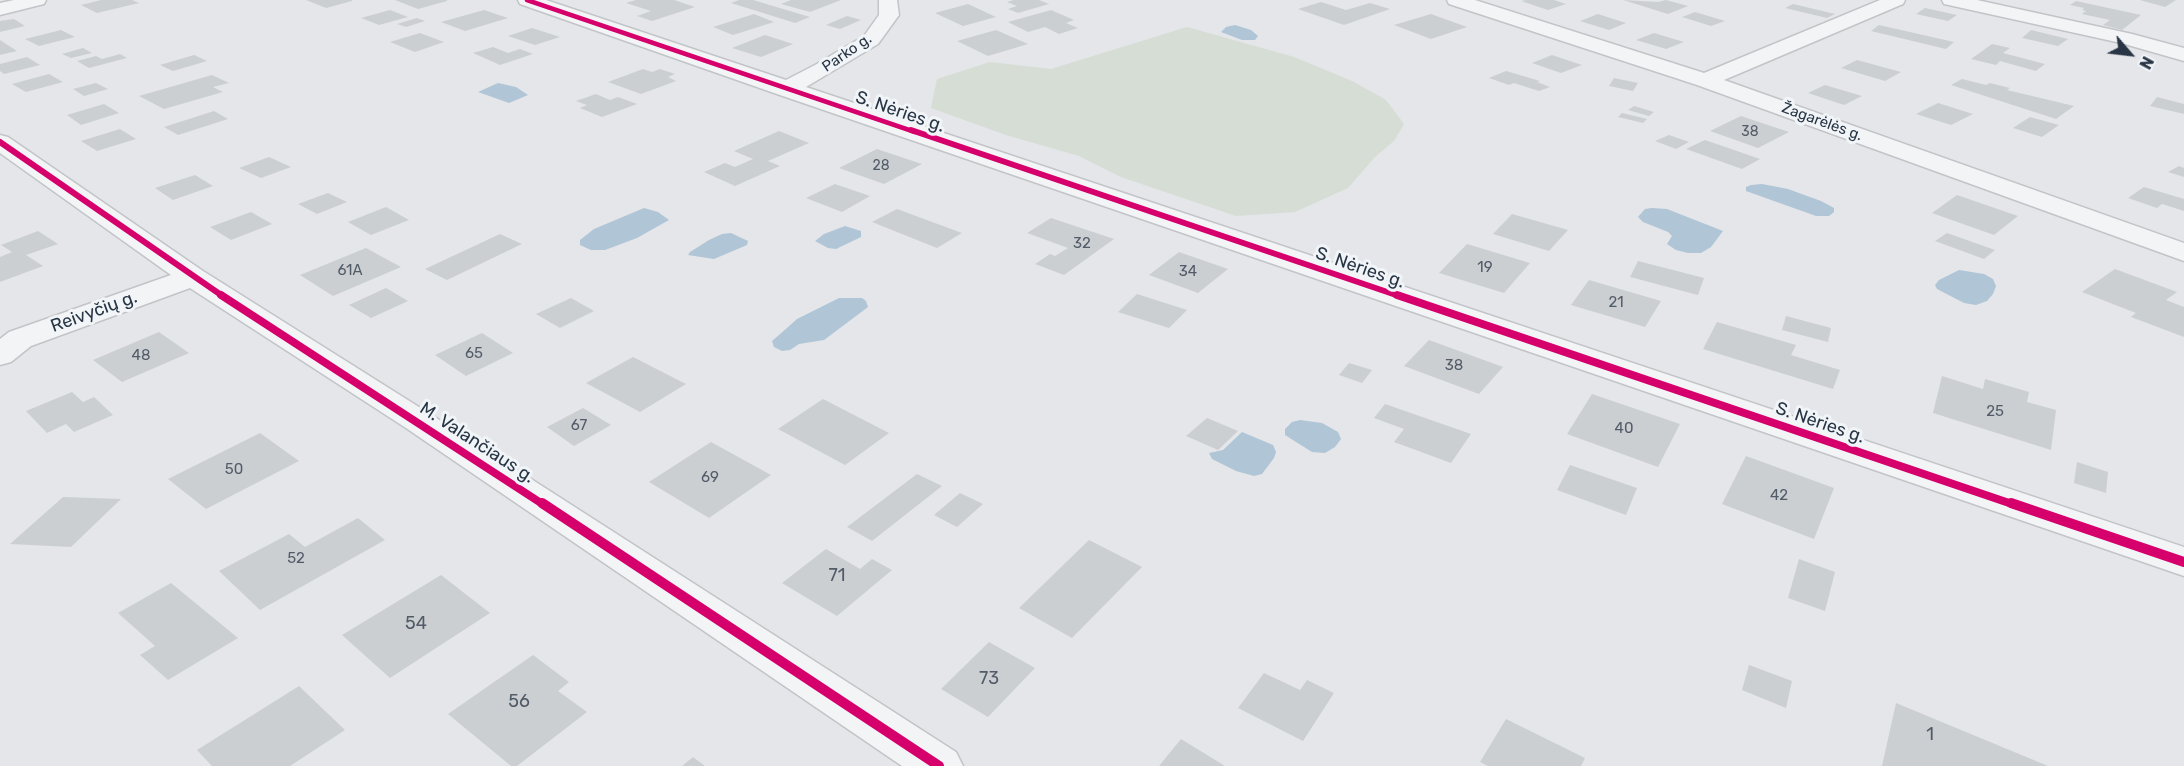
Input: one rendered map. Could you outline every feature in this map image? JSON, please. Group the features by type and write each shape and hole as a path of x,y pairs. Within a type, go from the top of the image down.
{"street":[{"path":"0,9 37,0"},
{"name":"S. Nėries g.","path":"527,0 2184,562"},
{"name":"Parko g.","path":"784,89 823,70 871,40 889,15 888,0"},
{"name":"Žagarėlės g.","path":"1456,0 1705,80 2184,253"},
{"path":"1705,80 1896,0"},
{"path":"1951,0 2125,38 2184,55"},
{"name":"M. Valančiaus g.","path":"0,142 193,277 418,421 939,766"},
{"name":"Reivyčių g.","path":"6,343 193,277"}],"shaded area":[{"path":"1187,27 1294,57 1352,81 1386,100 1404,124 1394,141 1375,157 1348,188 1295,212 1236,216 1121,177 1079,156 1006,135 931,108 937,79 990,62 1051,69"}],"water":[{"path":"1235,25 1251,30 1258,36 1255,40 1242,40 1221,32 1226,27"},
{"path":"498,83 516,87 528,95 509,103 478,92"},
{"path":"1762,184 1788,189 1821,201 1834,208 1834,212 1829,216 1816,216 1746,191 1746,187"},
{"path":"644,208 658,212 669,220 637,238 605,250 591,250 580,245 580,240 594,229"},
{"path":"1645,209 1667,209 1723,231 1711,247 1701,253 1676,250 1667,244 1672,236 1668,232 1643,222 1638,217"},
{"path":"845,226 861,231 861,237 836,249 828,248 815,241 824,234"},
{"path":"731,233 748,241 747,245 714,259 688,255 709,240"},
{"path":"1959,270 1984,274 1993,279 1996,286 1987,301 1976,305 1964,303 1937,289 1935,285 1939,280"},
{"path":"839,298 862,298 868,307 824,340 799,344 790,350 782,351 774,347 772,341 797,319"},
{"path":"1300,420 1322,423 1338,432 1341,439 1335,447 1325,453 1312,452 1285,435 1285,429 1292,422"},
{"path":"1242,432 1273,445 1276,452 1274,458 1262,474 1254,476 1236,471 1212,459 1209,453 1223,450"}],"building":[{"path":"101,0 132,0 139,3 97,13 81,5"},
{"path":"306,0 352,0 352,1 326,8"},
{"path":"395,0 447,0 447,1 418,9"},
{"path":"636,0 674,0 695,7 652,21 637,16 651,11 626,3"},
{"path":"739,0 753,0 810,17 795,23 731,3"},
{"path":"791,0 841,0 810,12 781,4"},
{"path":"1039,0 1049,4 1018,13 1008,9 1017,6 1007,2"},
{"path":"1554,0 1566,4 1548,10 1521,1"},
{"path":"1623,0 1658,2 1666,0 1688,6 1668,14"},
{"path":"2140,0 2176,0 2165,7"},
{"path":"2076,1 2141,15 2122,30 2103,25 2110,20 2082,14 2086,11 2082,10 2084,8 2070,5"},
{"path":"1321,2 1346,10 1370,3 1390,9 1344,25 1298,9"},
{"path":"968,4 996,17 963,26 935,13"},
{"path":"1793,4 1835,14 1827,18 1785,8"},
{"path":"1925,8 1957,15 1948,21 1916,14"},
{"path":"390,10 408,17 379,25 361,18"},
{"path":"484,10 508,18 465,31 441,22"},
{"path":"1051,10 1074,20 1066,23 1078,28 1059,34 1045,27 1028,32 1008,22"},
{"path":"1695,12 1725,21 1711,26 1682,17"},
{"path":"754,14 774,22 733,35 713,27"},
{"path":"1431,14 1467,27 1431,39 1394,25"},
{"path":"1598,14 1626,23 1609,30 1580,21"},
{"path":"847,16 861,20 840,29 826,25"},
{"path":"417,18 425,21 406,27 397,24"},
{"path":"14,19 25,26 0,32 0,21"},
{"path":"1879,25 1954,42 1946,49 1871,31"},
{"path":"532,28 560,37 535,45 508,36"},
{"path":"61,30 75,37 39,46 25,39"},
{"path":"996,30 1028,44 988,56 957,41"},
{"path":"2031,30 2068,39 2058,46 2022,38"},
{"path":"420,33 444,42 415,52 390,42"},
{"path":"1654,33 1684,42 1666,49 1636,40"},
{"path":"765,35 793,44 761,57 732,48"},
{"path":"0,40 17,51 0,55"},
{"path":"1992,44 2010,48 2003,53 2045,64 2036,71 2000,61 1996,65 1971,59"},
{"path":"493,47 508,53 520,49 533,54 500,65 473,53"},
{"path":"83,48 92,53 71,58 62,54"},
{"path":"120,54 127,58 89,68 77,61 96,56 102,59"},
{"path":"194,55 207,61 173,71 160,65"},
{"path":"1552,55 1582,65 1561,73 1532,63"},
{"path":"27,57 40,65 4,74 0,71 0,64"},
{"path":"1857,60 1901,72 1885,81 1841,68"},
{"path":"643,69 652,72 660,69 675,74 668,77 676,81 641,94 608,82"},
{"path":"1506,71 1540,81 1537,82 1550,87 1539,91 1489,78"},
{"path":"49,74 63,82 26,92 12,84"},
{"path":"212,75 229,83 213,87 223,92 164,109 139,96"},
{"path":"1614,78 1638,83 1633,91 1609,86"},
{"path":"1962,79 1986,85 1990,83 2010,88 2007,90 2074,106 2056,119 1951,85"},
{"path":"96,83 108,89 84,96 73,89"},
{"path":"1825,85 1862,96 1844,105 1808,93"},
{"path":"596,94 610,100 618,97 637,104 602,117 580,108 587,105 576,101"},
{"path":"2157,97 2184,104 2184,114 2150,106"},
{"path":"1938,103 1973,114 1951,125 1916,114"},
{"path":"104,104 119,113 81,125 67,115"},
{"path":"1634,106 1654,112 1649,116 1628,110"},
{"path":"214,111 228,119 178,135 164,127"},
{"path":"1622,113 1647,119 1643,123 1618,117"},
{"path":"1741,116 1789,132 1758,148 1710,131"},
{"path":"2030,117 2059,125 2042,137 2013,128"},
{"path":"120,129 136,139 97,151 81,141"},
{"path":"779,131 809,143 768,161 780,166 735,186 704,172 725,163 735,167 753,159 734,151"},
{"path":"1669,135 1689,142 1676,149 1655,141"},
{"path":"1705,140 1760,159 1742,169 1686,149"},
{"path":"877,149 922,164 884,184 839,168"},
{"path":"269,157 291,167 261,178 239,168"},
{"path":"2179,166 2184,168 2184,177 2168,172"},
{"path":"195,175 213,186 173,200 155,188"},
{"path":"835,184 870,196 842,212 806,198"},
{"path":"2144,187 2184,199 2184,211 2162,204 2157,208 2128,198"},
{"path":"328,193 347,202 317,214 298,204"},
{"path":"1957,195 2018,216 1994,235 1932,213"},
{"path":"386,207 409,220 371,235 348,222"},
{"path":"897,209 962,233 937,248 872,222"},
{"path":"251,212 272,224 231,240 210,227"},
{"path":"1512,214 1568,230 1549,251 1493,234"},
{"path":"1051,218 1114,239 1064,275 1035,264 1050,254 1055,256 1068,248 1027,233"},
{"path":"38,231 58,244 26,255 43,266 0,282 0,257 12,252 1,245"},
{"path":"1947,233 1995,250 1984,259 1935,241"},
{"path":"500,234 522,244 447,280 425,269"},
{"path":"1467,244 1530,263 1504,293 1439,273"},
{"path":"366,248 401,267 333,296 300,275"},
{"path":"1179,252 1228,269 1198,293 1149,275"},
{"path":"1638,261 1704,278 1698,295 1630,277"},
{"path":"2115,269 2177,292 2166,300 2184,307 2184,337 2131,317 2136,313 2082,292"},
{"path":"1589,280 1661,301 1645,327 1571,305"},
{"path":"386,288 408,301 371,318 349,305"},
{"path":"1137,294 1187,310 1169,328 1118,312"},
{"path":"571,298 594,311 560,328 536,314"},
{"path":"1786,316 1831,328 1828,342 1782,330"},
{"path":"1717,322 1796,345 1791,355 1840,370 1833,389 1703,349"},
{"path":"159,332 189,353 122,382 93,360"},
{"path":"482,333 513,353 466,376 435,355"},
{"path":"1429,340 1503,367 1479,394 1404,366"},
{"path":"633,357 686,384 640,412 586,383"},
{"path":"1349,363 1372,370 1362,383 1339,375"},
{"path":"1942,376 1983,389 1985,379 2029,392 2027,402 2056,410 2051,450 1933,413"},
{"path":"72,392 83,402 94,397 113,415 74,432 66,424 47,433 26,411"},
{"path":"1592,394 1680,424 1658,467 1567,434"},
{"path":"823,399 889,433 845,465 778,429"},
{"path":"1385,404 1471,434 1451,463 1394,442 1404,429 1374,418"},
{"path":"583,408 611,425 574,446 547,427"},
{"path":"1207,418 1238,431 1218,450 1186,436"},
{"path":"260,433 299,461 206,509 168,479"},
{"path":"711,442 771,475 709,518 649,482"},
{"path":"1746,456 1834,488 1814,539 1722,504"},
{"path":"2077,462 2108,472 2106,493 2074,483"},
{"path":"1570,465 1637,488 1626,515 1557,490"},
{"path":"917,474 942,486 872,541 847,527"},
{"path":"960,493 983,504 957,527 934,515"},
{"path":"63,497 121,499 71,547 10,544"},
{"path":"358,518 385,540 260,610 219,571 289,534 305,547"},
{"path":"1089,540 1142,567 1072,638 1019,608"},
{"path":"826,549 860,569 872,559 892,570 837,616 782,583"},
{"path":"1799,559 1835,572 1825,611 1788,598"},
{"path":"441,575 490,613 390,678 342,635"},
{"path":"171,583 238,638 168,680 140,655 155,646 118,613"},
{"path":"989,642 1035,668 988,717 941,689"},
{"path":"533,655 569,682 558,691 587,712 517,766 511,766 448,714"},
{"path":"1749,665 1792,681 1786,708 1742,690"},
{"path":"1264,673 1300,690 1307,680 1334,693 1303,741 1238,708"},
{"path":"299,686 345,730 290,766 212,766 197,750"},
{"path":"1896,703 2048,766 1882,766"},
{"path":"1506,719 1585,758 1581,766 1488,766 1480,762"},
{"path":"1181,739 1225,766 1159,766"},
{"path":"693,757 705,766 682,766"}],"cycle path":[{"path":"527,0 2184,562"},
{"path":"0,142 193,277 418,421 939,766"}]}
